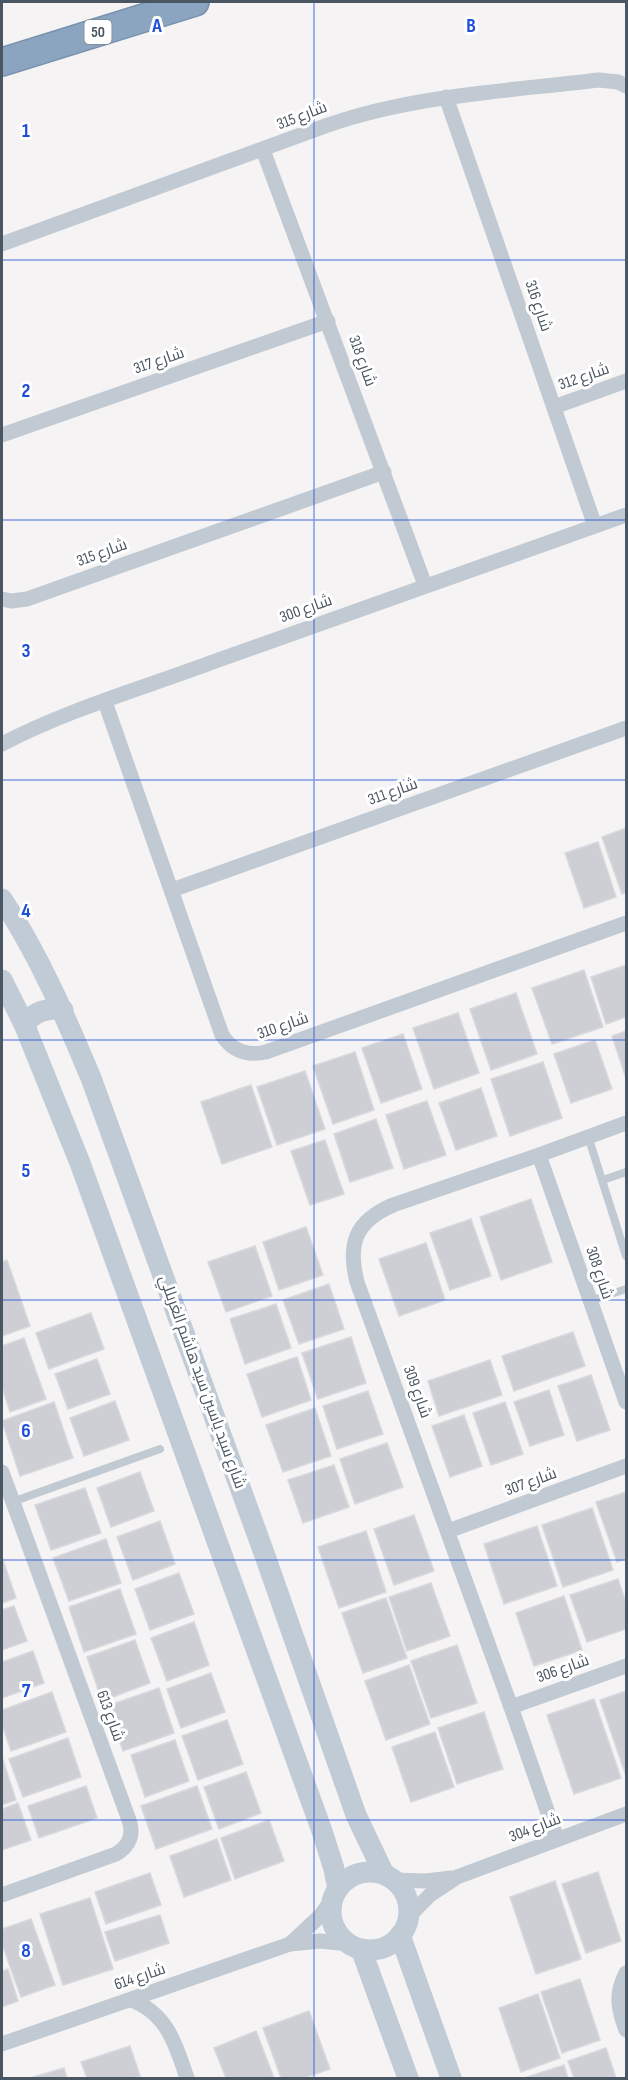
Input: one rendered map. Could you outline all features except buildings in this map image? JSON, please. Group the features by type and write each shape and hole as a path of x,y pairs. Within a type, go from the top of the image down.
{"highway":[{"name":"50","path":"2,62 195,2"}],"street":[{"name":"شارع 315","path":"2,244 354,117 406,103 609,80 627,86"},
{"name":"شارع 316","path":"446,98 595,526"},
{"name":"شارع 318","path":"263,150 425,585"},
{"name":"شارع 317","path":"2,435 328,321"},
{"name":"شارع 312","path":"554,407 627,381"},
{"name":"شارع 315","path":"2,599 11,601 27,599 384,472"},
{"name":"شارع 300","path":"2,744 36,728 105,702 425,585 627,515"},
{"name":"شارع 310","path":"105,702 222,1035 233,1048 249,1054 266,1052 627,923"},
{"name":"شارع 311","path":"172,890 627,728"},
{"name":"شارع سيد ياسين سيد هاشم الغربللي","path":"2,899 36,957 63,1010 126,1170 356,1815 389,1877"},
{"path":"2,980 24,1024 96,1208 322,1831 334,1869 335,1894 331,1912 333,1925 340,1936 355,1946 372,1950 382,1948 404,1926 409,1907 406,1896 389,1877 371,1872 358,1873 346,1879 335,1894"},
{"path":"24,1024 37,1012 45,1009 63,1010"},
{"name":"شارع 309","path":"557,1839 352,1263 354,1244 362,1226 376,1212 627,1123"},
{"name":"شارع 308","path":"539,1155 627,1402"},
{"name":"شارع 307","path":"448,1531 627,1466"},
{"name":"شارع 613","path":"2,1472 125,1809 131,1833 127,1845 117,1854 2,1894"},
{"name":"شارع 306","path":"511,1707 627,1666"},
{"name":"شارع 304","path":"404,1926 430,1895 457,1877 627,1814"},
{"name":"شارع 304","path":"389,1877 426,1881 457,1877"},
{"name":"شارع 614","path":"290,1944 320,1916 335,1894"},
{"path":"404,1926 451,2079"},
{"name":"شارع 614","path":"2,2044 290,1944 320,1941 355,1946"},
{"path":"355,1946 408,2079"},
{"path":"627,1973 618,1995 618,2006 627,2030"},
{"path":"131,2000 148,2008 168,2028 188,2079"}],"lane":[{"path":"588,1136 627,1256"},
{"path":"603,1180 627,1172"},
{"path":"590,1301 627,1288"},
{"path":"12,1502 160,1449"}]}
